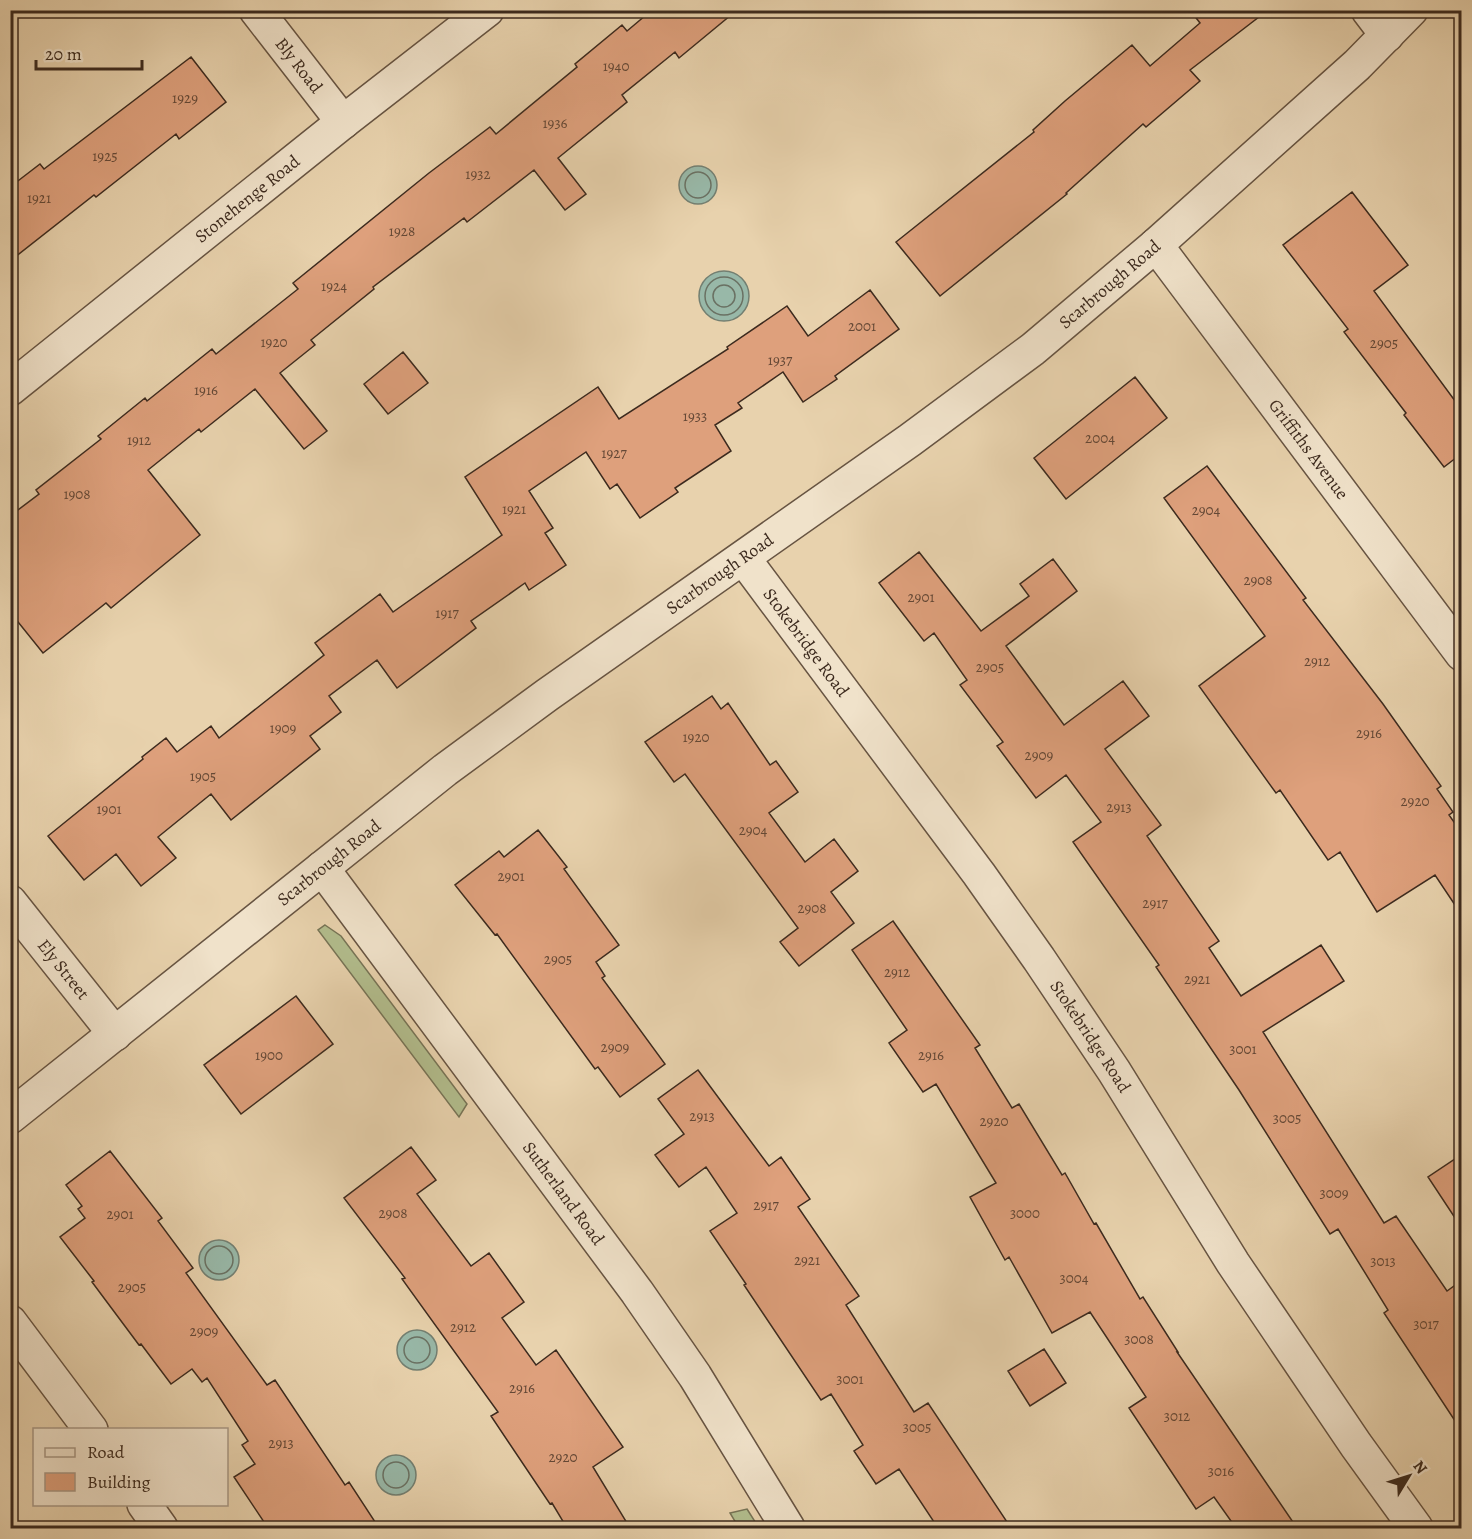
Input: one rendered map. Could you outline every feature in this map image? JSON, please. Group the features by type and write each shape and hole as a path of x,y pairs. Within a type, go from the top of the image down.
{"street":[{"name":"Bly Road","path":"256,10 343,122"},
{"name":"Stonehenge Road","path":"10,389 343,122 487,10"},
{"name":"Scarbrough Road","path":"10,1117 445,770 537,702 744,559 1033,349 1156,245 1378,23 1411,10"},
{"name":"Griffiths Avenue","path":"1156,245 1461,654"},
{"name":"Stokebridge Road","path":"744,559 980,874 1039,959 1114,1071 1233,1263 1356,1445 1416,1528"},
{"name":"Sutherland Road","path":"322,868 637,1292 695,1376 788,1528"},
{"name":"Ely Street","path":"10,903 115,1034"},
{"path":"10,1322 90,1428"},
{"path":"145,1506 161,1528"}],"green space":[{"path":"325,925 341,936 467,1104 459,1117 318,930"},
{"path":"747,1509 759,1528 739,1528 730,1513"}],"water":[{"path":"698,166 712,171 717,185 712,199 698,204 684,199 679,185 684,171"},
{"path":"724,271 742,278 749,296 742,314 724,321 706,314 699,296 706,278"},
{"path":"219,1240 233,1246 239,1260 233,1274 219,1280 205,1274 199,1260 205,1246"},
{"path":"417,1330 431,1336 437,1350 431,1364 417,1370 403,1364 397,1350 403,1336"},
{"path":"396,1455 410,1461 416,1475 410,1489 396,1495 382,1489 376,1475 382,1461"}],"building":[{"path":"652,10 737,10 679,58 675,52 622,95 627,102 558,158 586,194 565,210 534,170 467,222 464,218 373,287 374,289 311,340 315,345 280,373 327,431 304,449 255,389 201,432 199,429 148,470 200,535 111,608 106,603 43,653 10,612 10,516 39,494 36,490 101,439 98,436 145,398 147,401 212,349 216,354 298,289 293,283 429,173 490,127 496,134 577,67 575,64 622,25 627,31"},
{"path":"1190,10 1268,10 1190,70 1200,81 1146,127 1143,124 1067,194 940,296 896,242 1034,132 1033,130 1065,101 1132,45 1150,66 1200,23"},
{"path":"191,57 226,102 179,139 176,134 10,261 10,187 40,164 44,169"},
{"path":"1352,192 1408,265 1374,291 1461,409 1461,454 1444,467 1344,332 1348,329 1283,245"},
{"path":"870,290 899,329 835,376 837,379 803,402 783,372 738,403 742,408 715,425 731,451 675,488 678,492 640,518 617,484 610,489 586,452 529,491 553,528 545,533 566,565 529,590 525,583 471,621 476,628 397,688 377,660 329,696 341,712 310,736 320,749 231,820 211,794 158,837 176,858 141,886 116,854 84,880 48,836 166,738 177,752 211,726 219,738 324,655 315,643 380,594 393,612 502,535 465,477 598,387 619,419 728,349 727,347 787,306 808,336"},
{"path":"403,352 428,383 388,414 364,384"},
{"path":"1135,377 1167,418 1066,499 1034,458"},
{"path":"1207,466 1306,598 1303,600 1383,704 1441,786 1437,789 1453,812 1449,815 1461,832 1461,914 1435,875 1377,912 1340,852 1328,860 1280,790 1276,793 1199,686 1265,636 1164,498"},
{"path":"919,552 981,631 1029,596 1020,584 1053,559 1077,591 1006,646 1064,725 1123,681 1149,716 1105,749 1161,825 1147,836 1219,941 1209,948 1241,996 1321,945 1344,981 1263,1032 1384,1223 1396,1216 1447,1291 1461,1281 1461,1430 1384,1313 1388,1310 1338,1229 1330,1234 1239,1090 1156,967 1159,965 1073,842 1101,822 1066,775 1036,798 997,746 1003,742 960,685 967,680 934,633 924,641 879,583"},
{"path":"712,696 721,709 728,703 770,765 776,761 798,792 769,813 805,862 834,839 858,871 831,892 854,923 799,966 780,942 798,928 685,774 674,782 645,742"},
{"path":"538,830 567,867 564,869 619,945 596,962 605,976 602,978 665,1064 620,1097 598,1067 595,1069 497,934 495,935 455,885 499,851 504,857"},
{"path":"893,921 980,1045 975,1048 1012,1108 1019,1104 1062,1175 1065,1173 1140,1299 1143,1297 1177,1352 1297,1528 1236,1528 1214,1497 1196,1509 1129,1408 1146,1397 1090,1312 1052,1333 1009,1257 1005,1260 970,1197 996,1183 936,1084 923,1092 889,1043 907,1030 852,950"},
{"path":"296,996 333,1044 241,1114 204,1065"},
{"path":"698,1070 769,1166 781,1157 810,1199 798,1207 859,1296 846,1305 914,1412 928,1403 1011,1528 938,1528 899,1469 876,1484 854,1451 863,1445 831,1394 821,1400 710,1231 737,1213 706,1167 679,1187 655,1155 684,1134 658,1099"},
{"path":"411,1147 436,1180 417,1194 471,1266 489,1253 524,1302 502,1318 536,1365 556,1350 623,1447 593,1467 630,1528 567,1528 491,1416 498,1412 402,1279 405,1278 344,1198"},
{"path":"110,1151 162,1218 158,1221 193,1268 186,1273 267,1385 275,1380 345,1485 349,1482 379,1528 268,1528 234,1477 255,1464 242,1445 248,1441 207,1378 202,1382 192,1369 171,1384 92,1282 94,1281 60,1237 85,1218 78,1209 82,1206 66,1185"},
{"path":"1461,1155 1461,1227 1428,1177"},
{"path":"1044,1349 1066,1383 1030,1406 1008,1371"}]}
